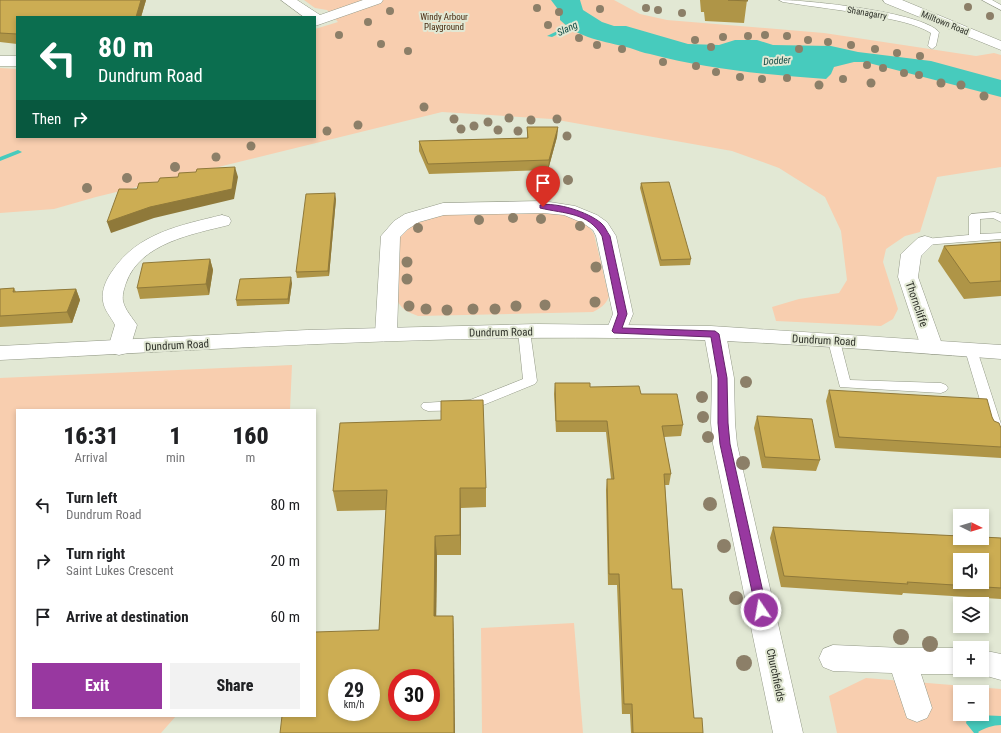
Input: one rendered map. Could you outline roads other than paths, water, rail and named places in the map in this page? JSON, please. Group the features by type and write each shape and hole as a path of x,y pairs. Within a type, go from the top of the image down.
{"street":[{"path":"288,0 312,16"},
{"path":"316,19 376,0"},
{"name":"Milltown Road","path":"890,0 1001,46"},
{"name":"Milltown Road","path":"910,0 1001,38"},
{"path":"0,61 16,61"},
{"path":"386,334 391,236 401,225 412,218 443,209 541,207 568,210 590,219 600,226 606,236 623,314 617,331"},
{"path":"119,348 126,325 113,302 112,296 117,280 124,267 134,255 149,244 192,229 222,221"},
{"name":"Thorncliffe","path":"925,242 911,254 908,277 932,347"},
{"name":"Dundrum Road","path":"0,353 386,334 524,331 617,331 715,334 1001,352"},
{"name":"Churchfields","path":"715,334 723,378 723,423 725,444 788,733"},
{"path":"833,658 902,661 953,661"},
{"path":"902,661 917,708"},
{"path":"989,664 1001,667"}],"lane":[{"name":"Shanagarry","path":"783,0 851,10 906,20 919,24 928,27 935,32 932,46"},
{"path":"986,0 1001,8"},
{"path":"974,238 975,216 994,215 1001,219"},
{"path":"925,242 1001,236"},
{"path":"428,406 471,405 530,381 524,331"},
{"path":"834,341 845,384 941,388"},
{"path":"971,350 995,427 1001,430"}],"water":[{"name":"Dodder","path":"551,0 580,0 583,10 602,22 614,26 626,26 688,44 719,45 735,40 757,40 773,45 831,46 858,52 931,61 1001,80 1001,97 865,62 854,62 834,67 831,74 826,79 737,71 693,64 645,53 592,38 575,31 560,20 560,12"},
{"path":"989,715 1001,716 1001,725 983,729 978,732 979,733 974,733 966,723 967,721 989,721"}],"waterway":[{"name":"Slang","path":"550,36 578,23"},
{"name":"Slang","path":"0,159 18,152"}],"park label":[{"name":"Windy Arbour Playground","path":"444,22"}]}
